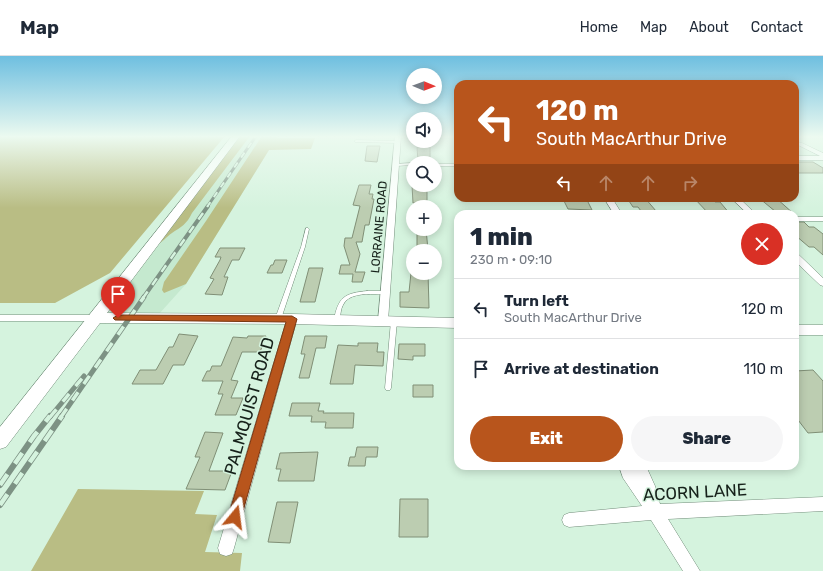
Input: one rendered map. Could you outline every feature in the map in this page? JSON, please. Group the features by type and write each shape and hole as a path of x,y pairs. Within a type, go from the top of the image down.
{"street":[{"path":"0,441 217,160"},
{"name":"LORRAINE ROAD","path":"388,321 385,293 396,160"},
{"path":"739,202 748,210"},
{"path":"799,219 823,219"},
{"path":"799,260 823,283"},
{"path":"0,318 292,319 454,323"},
{"name":"PALMQUIST ROAD","path":"226,548 292,319"},
{"path":"799,330 823,330"},
{"path":"627,470 692,571"},
{"path":"641,470 648,486 655,512"},
{"name":"ACORN LANE","path":"569,520 655,512 823,504"}],"lane":[{"path":"396,165 406,164"},
{"path":"442,165 454,165"},
{"path":"278,320 307,229"},
{"path":"337,320 341,303 348,298 359,293 385,293"},
{"path":"388,321 388,388"}],"shaded area":[{"path":"0,160 205,160 110,273 55,303 0,303"},
{"path":"221,160 263,160 186,284 159,314 123,313 113,308 114,303"},
{"path":"221,160 232,160 186,223 156,245"},
{"path":"246,160 263,160 186,284 164,293 162,290 164,282"},
{"path":"78,489 204,491 195,514 217,515 205,552 242,553 240,571 31,571"}],"building":[{"path":"365,160 377,160 377,162"},
{"path":"799,162 813,162 823,168 823,173 799,173"},
{"path":"359,185 371,185 369,194 373,194 372,199 374,199 369,225 365,225 362,242 356,242 360,254 355,272 365,272 362,282 352,282 353,274 339,274 341,265 350,265 344,246 345,238 352,238 360,206 353,205"},
{"path":"412,192 427,192 427,200 413,200"},
{"path":"564,202 588,202 592,210 568,209"},
{"path":"630,202 648,202 655,210 640,210 638,207 633,207"},
{"path":"698,202 720,202 727,210 705,210"},
{"path":"764,202 780,202 790,210 774,210"},
{"path":"799,222 804,222 809,227 814,227 823,234 823,255 814,247 809,247 799,238"},
{"path":"417,236 427,236 427,244 417,244"},
{"path":"220,248 245,248 239,260 232,260 224,277 228,277 222,295 205,294 214,279 210,278 221,257 215,257"},
{"path":"275,260 287,260 282,273 267,273 271,265 273,265"},
{"path":"309,268 323,268 315,302 300,302"},
{"path":"410,280 428,280 429,308 400,307 400,292 409,292"},
{"path":"179,334 198,336 184,365 173,365 163,384 132,384 140,370 156,370 169,347 173,347"},
{"path":"248,336 266,336 260,352 242,352 231,380 238,381 231,398 243,398 236,415 215,415 223,394 218,394 223,381 202,381 207,371 210,371 212,366 221,366 233,337 247,338"},
{"path":"305,336 327,336 325,348 316,348 309,378 299,378 305,354 301,354"},
{"path":"358,343 378,343 377,352 384,352 383,366 355,365 353,384 330,384 338,345 358,346"},
{"path":"399,344 425,344 425,356 413,356 413,360 398,359"},
{"path":"813,370 823,381 823,432 808,433 799,421 799,371"},
{"path":"413,385 433,385 433,397 413,397"},
{"path":"292,403 320,403 318,411 324,411 323,413 354,413 353,428 325,428 326,422 311,422 312,416 289,416"},
{"path":"205,432 223,433 209,471 232,471 225,490 186,489 200,457 195,457"},
{"path":"357,447 378,447 377,457 366,457 365,466 348,466 350,457 355,457"},
{"path":"318,452 314,481 278,481 281,469 276,469 280,453"},
{"path":"400,499 428,499 428,537 399,537"},
{"path":"277,502 298,502 290,543 268,542"}],"railway":[{"path":"207,207 239,160"},
{"path":"143,298 208,206"},
{"path":"61,417 144,297"},
{"path":"50,417 84,376"},
{"path":"0,485 34,436 50,416"},
{"path":"0,505 62,416"}],"route":[{"path":"118,318 292,319 235,517"}]}
